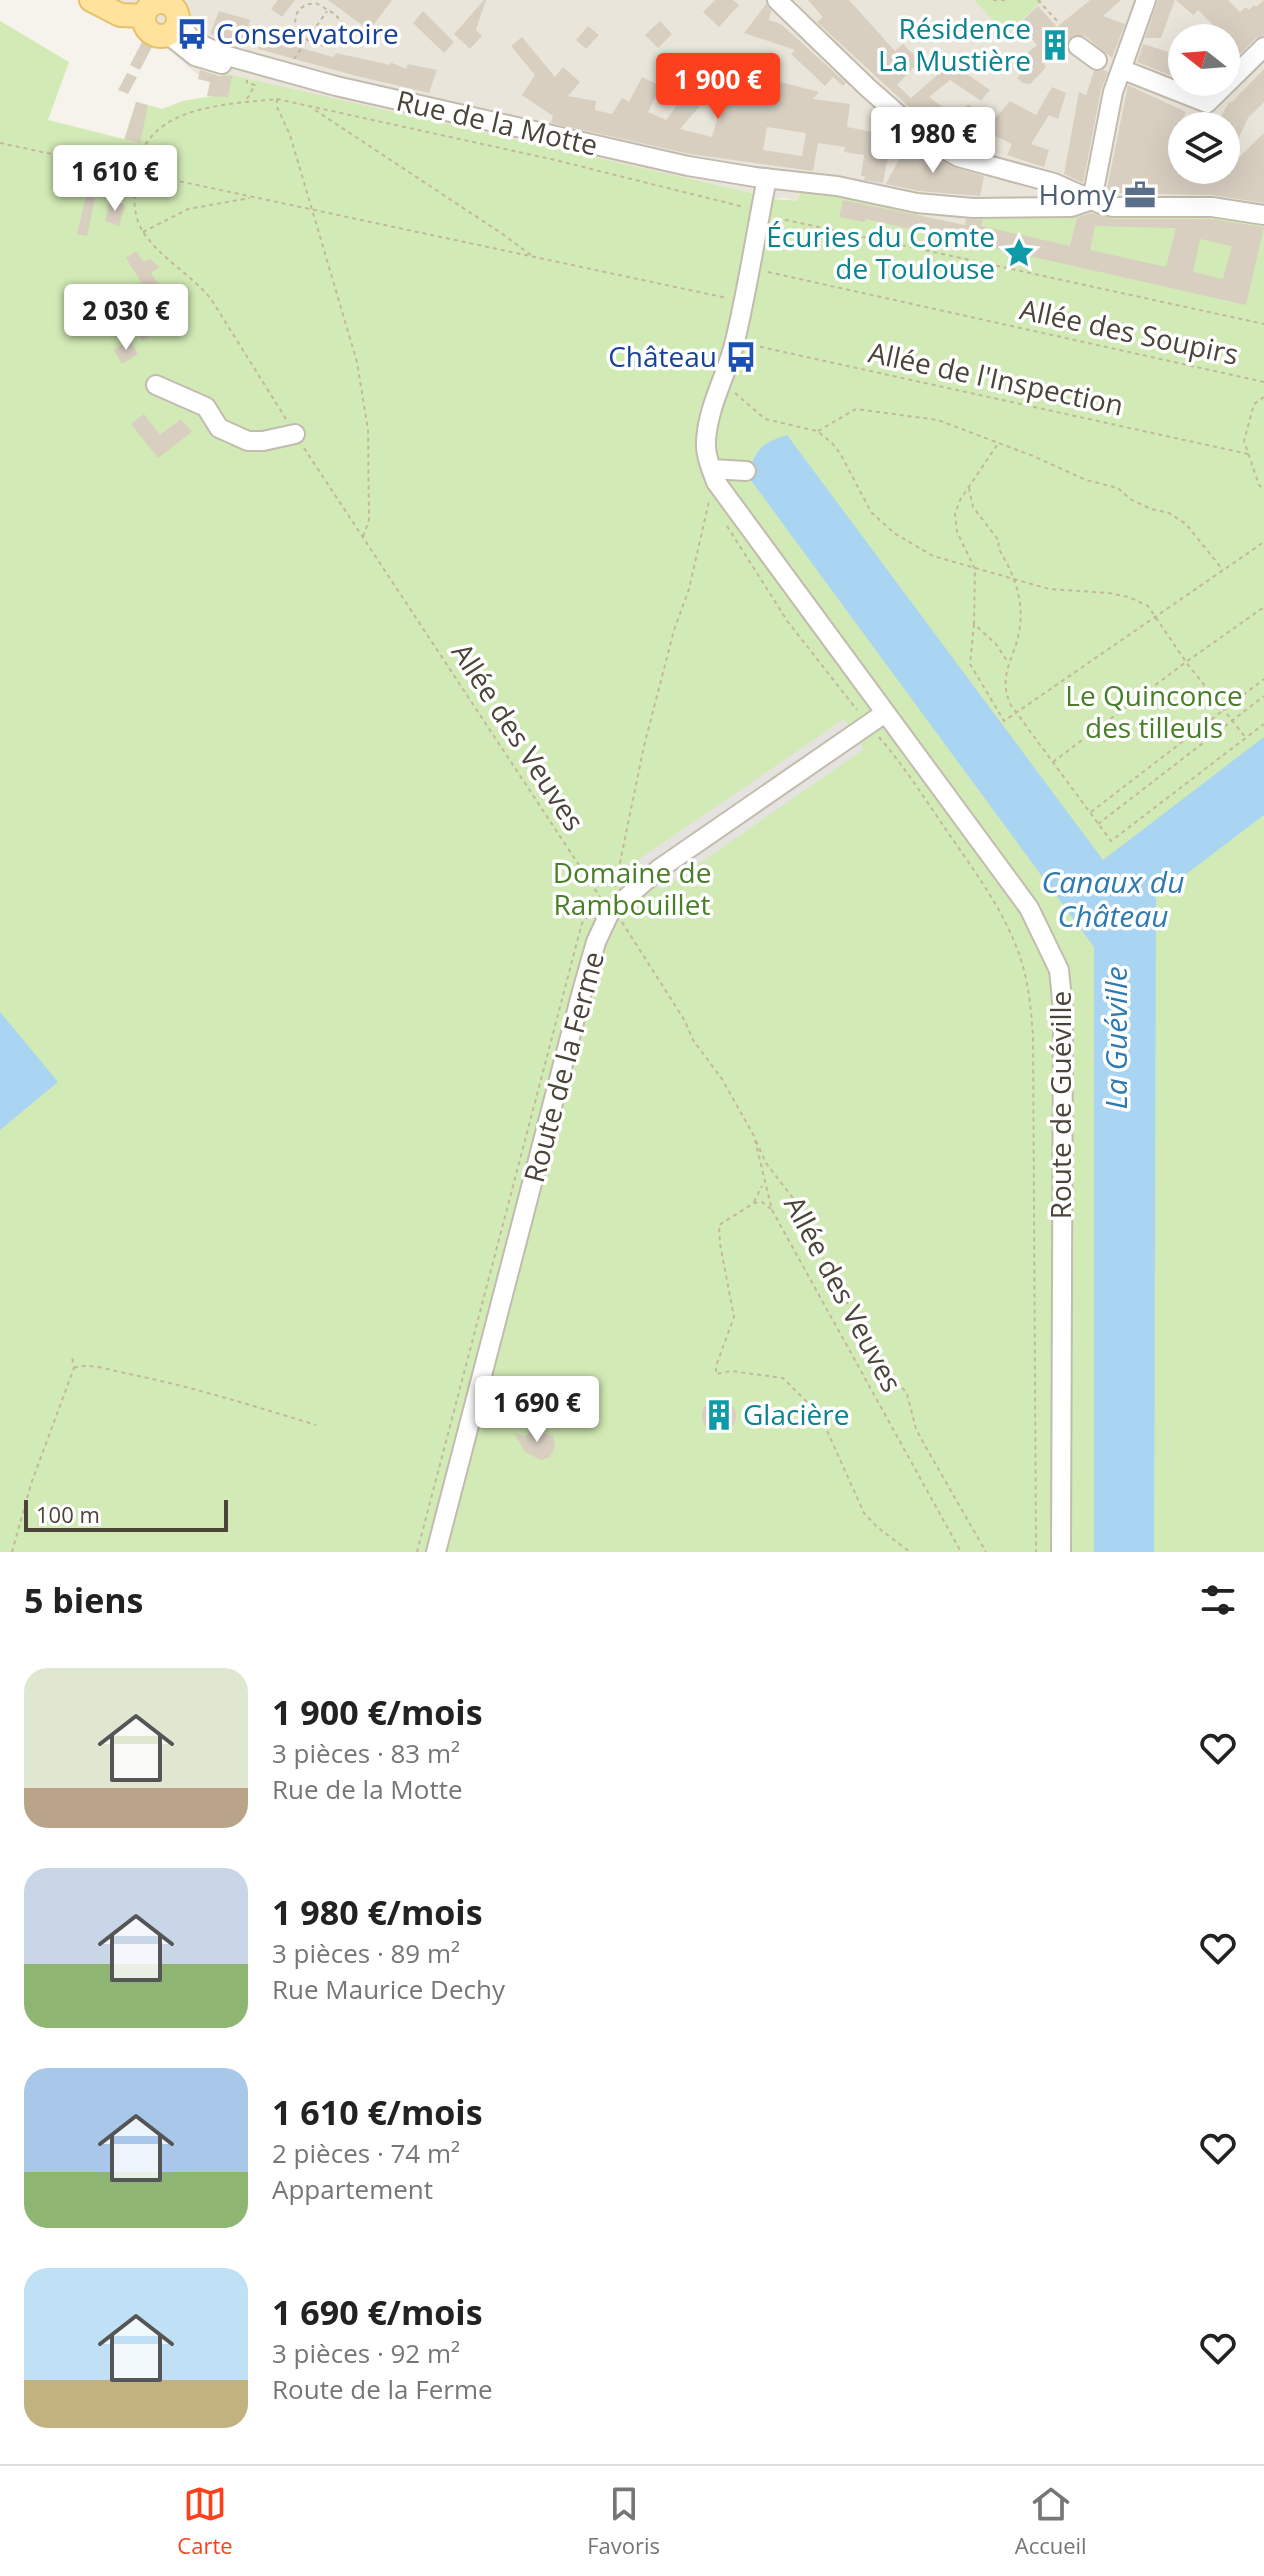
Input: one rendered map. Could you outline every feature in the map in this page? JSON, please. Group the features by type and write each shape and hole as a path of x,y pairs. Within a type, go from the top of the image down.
{"main road":[{"path":"91,0 120,15 144,16"},
{"path":"163,1 177,11 174,29 153,35 145,27 144,16 148,7 163,1"}],"street":[{"path":"777,0 926,139 958,157 1054,183 1113,207 1212,207 1264,215"},
{"path":"1092,200 1115,67 1146,0"},
{"name":"Rue de la Motte","path":"174,29 195,56 248,71 288,67 336,86 633,154 767,178 837,186 917,203 973,208 1071,207 1092,200"},
{"path":"1078,46 1115,67 1207,103 1264,47"},
{"path":"746,471 711,469 705,445 713,405 735,341 767,178"},
{"path":"156,385 206,407 219,428 248,441 295,434"},
{"name":"Route de Guéville","path":"711,469 716,482 1029,908 1059,970 1063,1009 1061,1552"},
{"name":"Route de la Ferme","path":"436,1552 581,995 596,942 610,912 659,869 885,713"}],"path":[{"path":"993,0 1008,0"},
{"path":"1038,0 1059,23"},
{"path":"316,3 328,9 342,23 338,36 326,46 306,39 296,25 295,16 305,4 316,3"},
{"path":"288,67 328,9"},
{"path":"245,101 255,85 247,83 247,80"},
{"path":"277,99 357,362 368,430 369,520 363,538"},
{"path":"252,197 188,209 143,232 134,205 139,152 152,133 190,111 277,99 735,203 762,215 1264,324"},
{"path":"311,107 504,235 532,257"},
{"path":"0,143 744,302"},
{"name":"Allée des Veuves","path":"143,232 198,282 211,299 363,538 610,912 626,926 685,1021 693,1040 722,1079 754,1136 763,1184 772,1210 961,1552"},
{"name":"Allée des Soupirs","path":"751,268 1264,382"},
{"name":"Allée de l'Inspection","path":"735,341 1248,454"},
{"path":"722,381 765,419 817,431 840,453 865,503 885,526 933,556 1061,591 1100,592 1129,597 1148,606 1186,662 1246,738"},
{"path":"1264,397 1254,404 1244,441 1259,485 1264,489"},
{"path":"817,431 856,409 938,420 1086,480 1118,488 1130,499 1169,513 1186,524 1223,570"},
{"path":"997,444 957,507 955,521 962,546 975,569 974,624 969,654 973,670 1004,721 1264,542"},
{"path":"969,488 973,507 999,541 998,548 1014,580 1022,610 1004,690 1010,704 1111,841 1264,724"},
{"path":"417,1552 582,923 596,910 610,912 644,746 674,630 689,589 709,499 716,509"},
{"path":"722,518 788,622 896,757 981,882 1007,925 1025,978 1033,1035 1036,1552"},
{"path":"1052,763 1264,607"},
{"path":"974,624 996,644 1008,663"},
{"path":"1090,813 1264,679"},
{"path":"1098,824 1264,696"},
{"path":"754,1136 766,1163 799,1206 818,1250 864,1334 907,1394 916,1429 986,1552"},
{"path":"754,1203 763,1184"},
{"path":"772,1210 762,1202 754,1203 719,1225 734,1317 716,1366 716,1374 731,1371 783,1378 820,1415 864,1513 910,1552"},
{"path":"12,1552 31,1484 74,1368 72,1357"},
{"path":"74,1368 104,1369 188,1386 316,1425"}],"shaded area":[{"path":"105,0 1264,0 1264,227 1216,211 967,214 965,225 869,201 768,200 756,198 752,193 197,74 122,10"},
{"path":"844,719 864,749 661,890 638,860"}],"green space":[{"path":"974,0 1043,0 1006,34"},
{"name":"Domaine de Rambouillet","path":"0,21 69,62 48,120 124,139 136,102 162,109 183,101 218,95 222,73 752,193 761,199 797,201 802,191 831,191 965,225 967,214 1216,211 1264,227 1264,1552 0,1552"}],"water":[{"name":"Canaux du Château","path":"787,435 1103,860 1264,737 1264,815 1156,897 1154,1552 1094,1552 1094,947 750,479 747,465 752,463 761,448"},
{"path":"0,1012 58,1082 0,1130"}],"building":[{"path":"278,0 295,0 282,17 271,9"},
{"path":"328,0 392,0 372,27 369,24 366,28"},
{"path":"484,0 476,30 482,36 470,49 454,34"},
{"path":"715,0 733,0 739,5 719,27 703,12"},
{"path":"808,0 849,0 895,51 903,44 920,61 897,85 911,98 951,63 990,90 981,101 950,80 929,97 957,117 968,104 992,122 1010,101 1036,115 1052,87 1066,93 1058,119 1049,115 1031,144 1049,150 1044,167 1007,155 1012,144 989,133 983,151 963,146 933,129 817,22 823,17"},
{"path":"1090,0 1121,0 1103,16 1125,24 1112,58 1085,36 1074,35 1068,40 1067,50 1063,53 1060,49 1030,84 1017,78 1021,74 1018,61 1037,45 1019,24 1038,6 1057,27"},
{"path":"1158,0 1175,0 1161,38 1145,38"},
{"path":"1176,0 1228,0 1240,12 1246,7 1249,10 1254,5 1256,7 1264,0 1264,35 1256,38 1240,54 1240,24 1212,24 1198,10 1193,15"},
{"path":"766,4 771,11 769,20 781,24 846,83 843,86 833,77 825,86 791,54 795,50 744,33"},
{"path":"219,11 250,20 243,44 210,34"},
{"path":"423,11 454,42 444,53 413,23"},
{"path":"660,21 672,34 658,48 645,35"},
{"path":"588,26 599,35 586,49 576,40"},
{"path":"522,37 555,77 563,67 580,82 568,96 596,101 595,110 612,114 622,98 629,102 642,77 661,86 648,112 666,120 687,92 690,94 698,79 708,82 706,90 712,92 680,129 712,137 724,95 752,103 761,77 819,92 813,99 850,104 847,127 873,132 874,125 893,129 883,183 864,180 865,176 861,176 864,155 844,152 845,147 818,143 813,171 690,154 551,123 553,116 522,95 535,75 511,46","holes":["767,127 806,133 802,156 763,150"]},
{"path":"266,38 333,57 336,53 390,65 390,62 406,69 408,64 437,70 429,93 258,49"},
{"path":"143,40 153,45 140,70 130,65"},
{"path":"1143,44 1168,52 1168,74 1137,62"},
{"path":"1264,69 1264,102 1248,118 1240,135 1240,112 1224,112 1229,102"},
{"path":"200,70 232,76 228,97 207,96 210,82 198,79"},
{"path":"1094,71 1108,72 1101,90 1083,183 1064,174 1079,92 1086,95"},
{"path":"127,73 137,77 128,94 118,90"},
{"path":"1128,85 1186,112 1168,112 1168,184 1240,184 1240,156 1264,133 1264,203 1212,195 1106,193"},
{"path":"136,102 148,105 140,143 125,139"},
{"path":"909,140 952,167 984,176 980,196 919,191 886,184"},
{"path":"86,196 95,198 87,236 77,234"},
{"path":"110,200 125,205 119,226 105,221"},
{"path":"843,200 965,225 966,219 983,220 981,226 1070,246 1077,218 1091,213 1113,219 1211,219 1264,227 1246,305 866,219 865,222 839,217","holes":["1095,226 1176,228 1166,267 1090,250","1200,239 1232,246 1223,279 1193,272"]},
{"path":"136,251 144,262 150,259 159,267 151,273 167,299 173,295 183,312 143,341 124,313 149,295 126,258"},
{"path":"130,340 138,354 122,364 114,350"},
{"path":"144,414 160,435 181,419 192,432 158,458 131,424"},
{"name":"Glacière","path":"719,1399 731,1404 736,1416 731,1428 719,1433 707,1428 702,1416 707,1404"},
{"path":"533,1429 553,1436 555,1447 550,1457 541,1460 525,1452 514,1433 525,1436"}],"place":[{"name":"Conservatoire","path":"192,34"},
{"name":"Résidence La Mustière","path":"1055,45"},
{"name":"Homy","path":"1140,195"},
{"name":"Écuries du Comte de Toulouse","path":"1019,253"},
{"name":"Château","path":"741,357"},
{"name":"Glacière","path":"719,1415"}],"park label":[{"name":"Le Quinconce des tilleuls","path":"1154,712"}],"water label":[{"name":"La Guéville","path":"1117,1038"}]}
